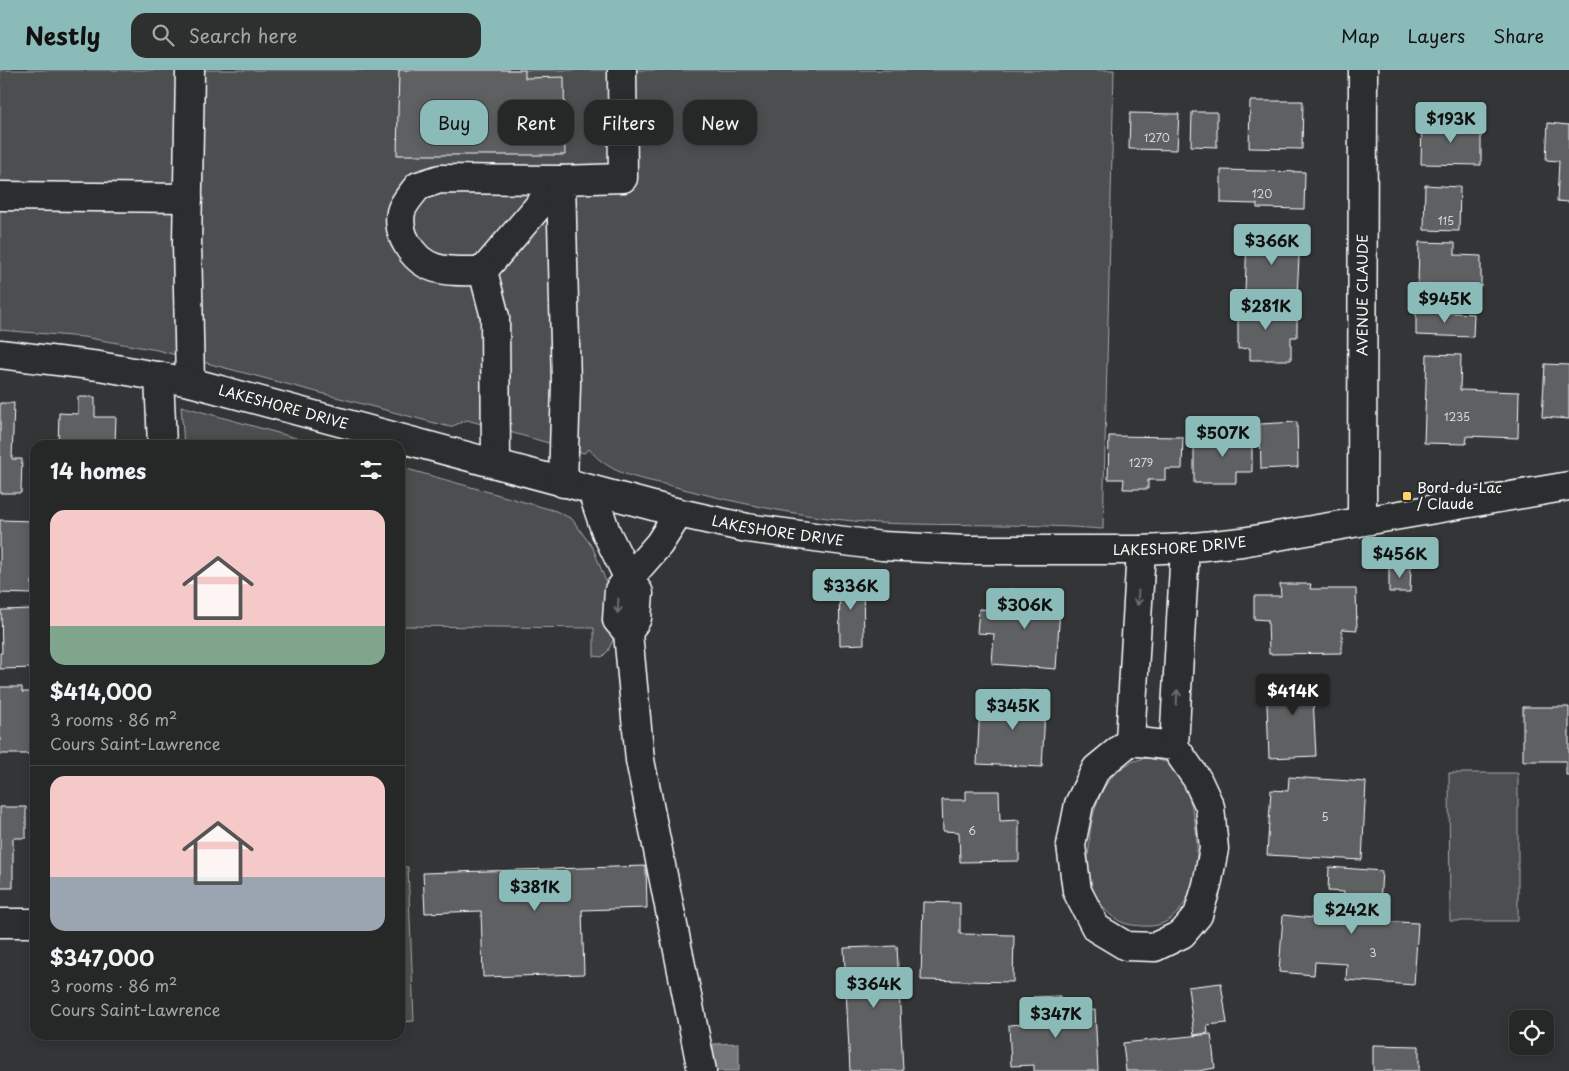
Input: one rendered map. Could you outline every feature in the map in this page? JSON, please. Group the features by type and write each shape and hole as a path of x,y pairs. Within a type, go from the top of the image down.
{"street":[{"path":"190,70 188,198 190,382"},
{"path":"483,272 447,271 428,266 412,254 402,234 401,212 418,186 440,179 561,180 623,178 622,70"},
{"name":"AVENUE CLAUDE","path":"1362,520 1363,70"},
{"path":"483,272 561,180"},
{"path":"561,180 566,384 563,482"},
{"path":"0,196 188,198"},
{"path":"483,272 495,317 496,462"},
{"name":"LAKESHORE DRIVE","path":"0,354 99,366 190,382 496,462 592,491 679,513 748,528 882,546 966,550 1141,550 1185,548 1242,542 1569,486"},
{"path":"159,376 162,440"},
{"path":"592,491 606,532 629,579 639,593 637,618 628,633 640,760 702,1071"},
{"path":"629,579 659,544 679,513"},
{"path":"1174,746 1130,741 1096,769 1078,804 1071,845 1077,891 1096,928 1126,946 1155,947 1182,934 1198,915 1207,885 1214,849 1210,807 1197,779 1174,746 1185,548"},
{"path":"1130,741 1141,550"},
{"path":"0,923 30,923"}],"shaded area":[{"path":"0,70 1114,70 1103,529 1047,526 878,523 777,510 628,475 608,465 589,449 584,453 467,420 450,427 157,350 83,337 0,330"},
{"path":"181,406 303,440 184,440"},
{"path":"405,468 556,511 572,519 593,548 608,587 613,640 608,651 602,657 594,656 594,628 405,626"},
{"path":"1148,758 1169,764 1181,779 1190,800 1195,824 1197,850 1194,875 1187,897 1175,915 1158,925 1152,926 1124,923 1110,914 1099,901 1091,886 1087,867 1091,823 1098,799 1104,788 1119,770 1134,761"},
{"path":"1449,773 1518,773 1518,921 1450,921"},
{"path":"405,867 408,867 414,1021 405,1022"},
{"path":"739,1043 739,1071 713,1071 713,1044"}],"building":[{"path":"399,70 525,70 525,78 564,77 564,100 498,100 498,145 565,145 565,155 397,155"},
{"path":"1250,101 1303,101 1302,149 1249,148"},
{"path":"1192,112 1217,112 1217,147 1191,146"},
{"path":"1130,113 1179,114 1177,150 1129,149"},
{"path":"1422,122 1481,124 1481,165 1421,164"},
{"path":"1548,123 1569,125 1569,202 1557,201 1559,161 1546,160"},
{"path":"1221,170 1305,172 1304,209 1257,208 1257,204 1221,203"},
{"path":"1425,185 1460,187 1459,231 1424,230"},
{"path":"1247,237 1300,239 1297,295 1245,292"},
{"path":"1419,242 1455,243 1455,255 1481,256 1481,286 1418,285"},
{"path":"1238,303 1284,303 1285,319 1297,318 1297,337 1291,337 1291,360 1250,360 1250,348 1238,349"},
{"path":"1416,311 1474,314 1473,337 1416,335"},
{"path":"1427,354 1461,355 1460,390 1519,392 1518,438 1467,436 1466,444 1424,443"},
{"path":"1545,364 1569,365 1569,419 1542,417"},
{"path":"78,397 95,397 95,417 116,417 115,440 58,440 59,413 78,414"},
{"path":"0,403 14,403 12,459 22,459 21,493 0,493"},
{"path":"1297,422 1298,467 1261,469 1260,424"},
{"path":"1230,430 1252,430 1252,472 1236,472 1236,483 1194,483 1194,440 1230,440"},
{"path":"1109,436 1183,437 1182,469 1165,469 1165,480 1148,480 1148,489 1123,489 1124,479 1108,479"},
{"path":"0,520 30,521 30,594 0,593"},
{"path":"1389,567 1411,567 1410,592 1389,592"},
{"path":"839,577 863,577 864,644 840,645"},
{"path":"1280,584 1311,584 1310,589 1356,589 1357,630 1342,629 1342,653 1269,654 1268,620 1254,619 1254,596 1281,596"},
{"path":"1010,589 1061,593 1056,669 992,664 994,634 977,633 979,609 1008,611"},
{"path":"30,609 30,668 0,669 0,653 2,653 1,610"},
{"path":"1324,677 1325,698 1313,698 1316,756 1269,758 1266,680"},
{"path":"0,687 22,687 22,692 30,692 30,754 0,754"},
{"path":"1012,690 1046,692 1042,767 977,764 980,705 1012,706"},
{"path":"1523,707 1569,707 1569,775 1566,775 1566,761 1523,761"},
{"path":"1289,777 1366,782 1362,860 1267,855 1271,790 1288,791"},
{"path":"966,791 999,791 1000,821 1019,820 1019,861 960,862 959,832 943,831 942,800 966,800"},
{"path":"0,807 26,807 26,838 13,838 13,888 0,888"},
{"path":"646,866 647,908 582,910 584,974 483,977 481,911 425,913 423,873"},
{"path":"1329,867 1382,871 1379,921 1418,923 1414,985 1346,980 1347,964 1315,962 1314,975 1279,972 1283,915 1342,921 1344,892 1328,891"},
{"path":"923,902 960,903 960,934 1014,935 1013,982 921,980"},
{"path":"897,946 903,1071 850,1071 844,948"},
{"path":"1221,983 1227,1023 1207,1025 1208,1033 1194,1035 1188,987"},
{"path":"1060,996 1061,1012 1095,1010 1098,1071 1034,1071 1034,1065 1011,1066 1009,1025 1035,1023 1033,997"},
{"path":"1211,1034 1215,1068 1198,1071 1126,1071 1123,1043"},
{"path":"1373,1045 1419,1046 1419,1071 1373,1071"}],"place":[{"name":"Bord-du-Lac / Claude","path":"1407,496"}]}
